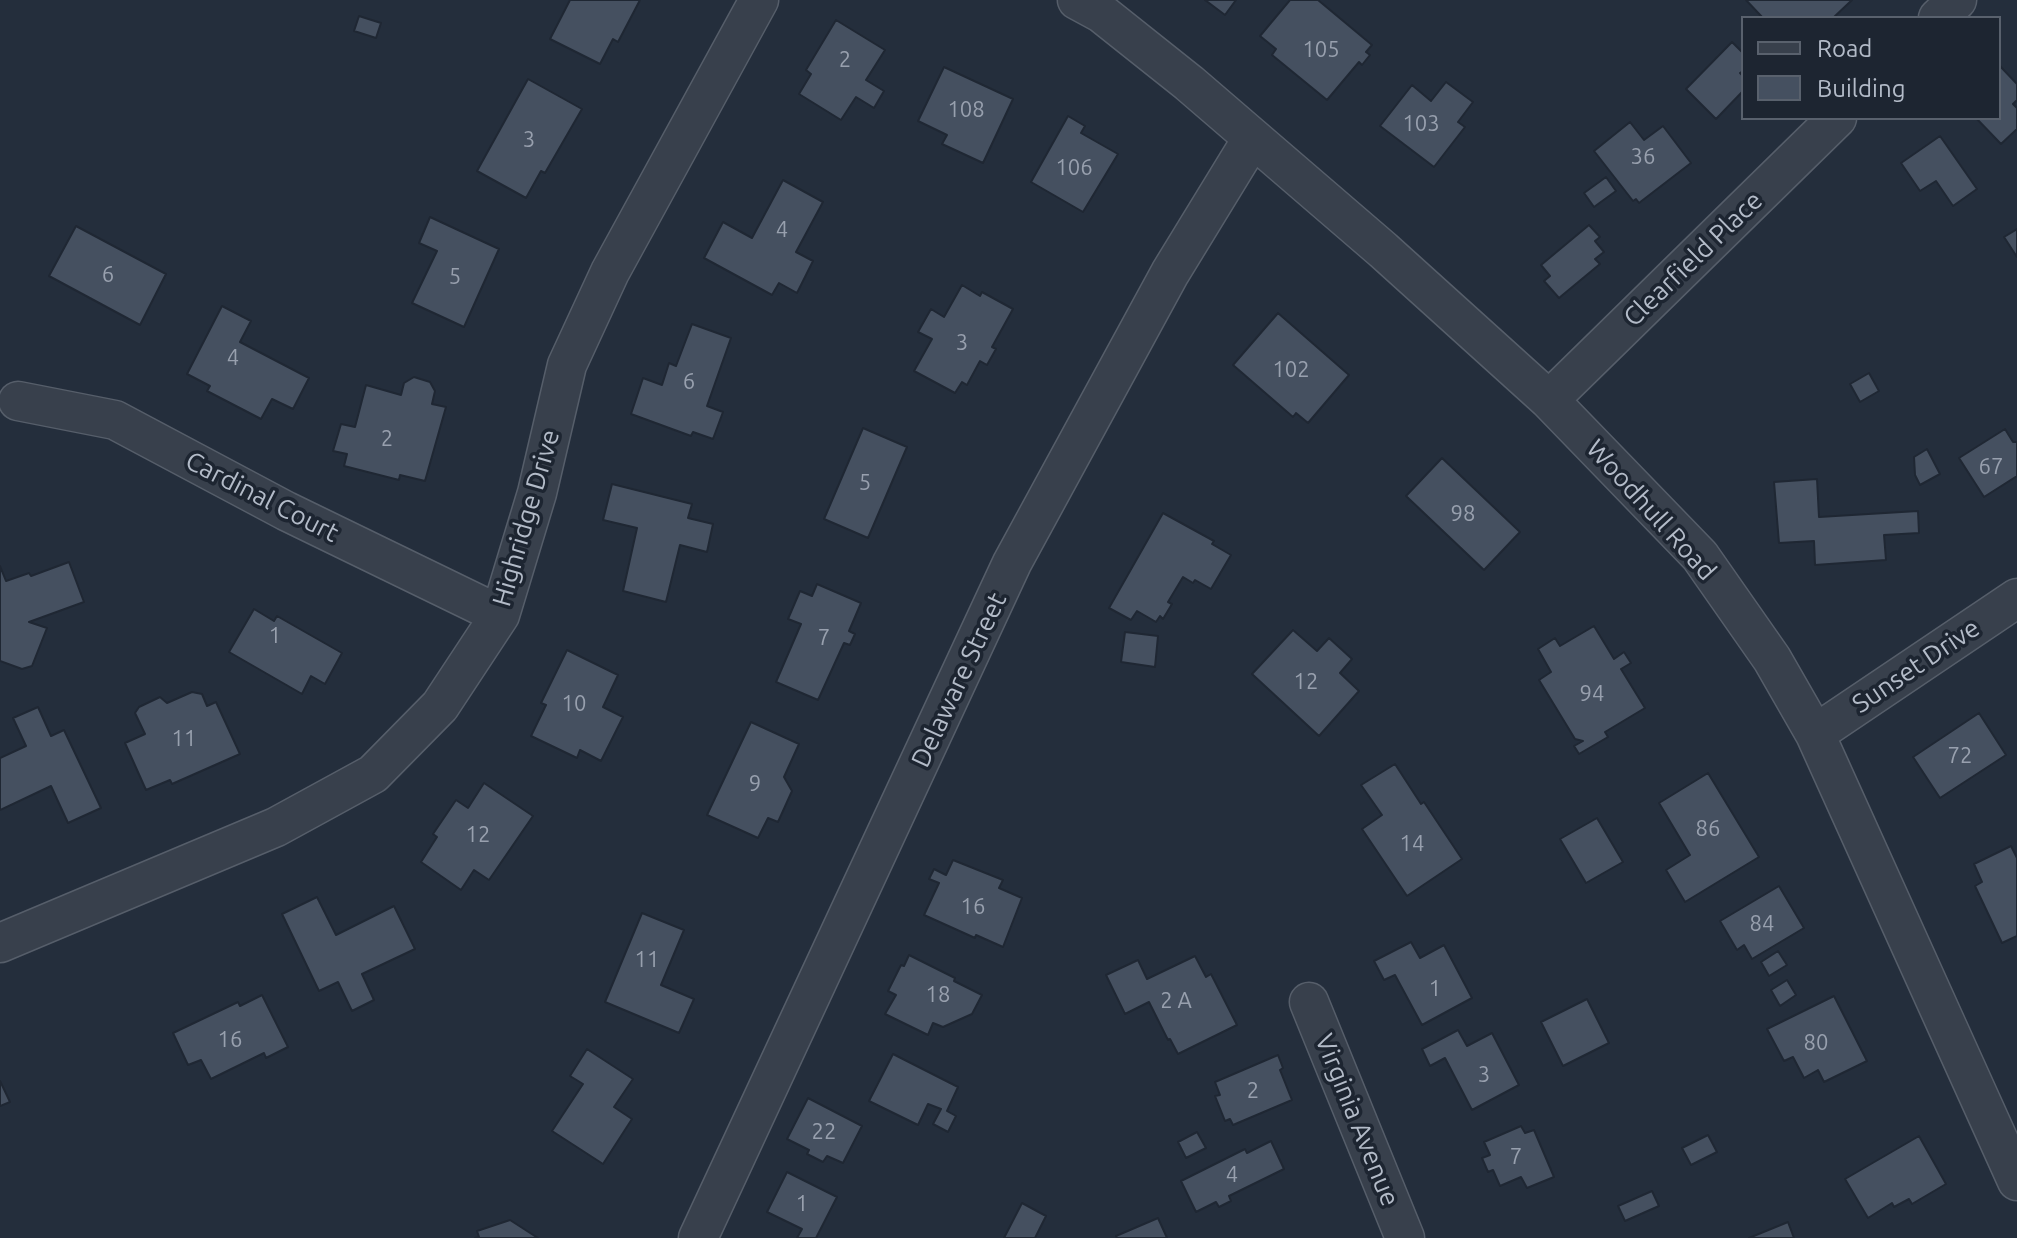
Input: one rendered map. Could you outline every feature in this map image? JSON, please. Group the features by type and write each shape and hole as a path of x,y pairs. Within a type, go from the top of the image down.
{"street":[{"name":"Highridge Drive","path":"0,943 276,827 373,774 440,706 500,615 537,493 567,365 610,272 759,0"},
{"path":"1940,16 1957,0"},
{"name":"Woodhull Road","path":"1095,4 1383,250 1549,400 1700,556 1772,659 1815,734 2007,1125 2017,1181"},
{"name":"Clearfield Place","path":"1549,400 1835,120"},
{"name":"Delaware Street","path":"698,1238 1012,563 1170,273 1252,139"},
{"name":"Cardinal Court","path":"18,401 115,420 286,511 500,615"},
{"name":"Sunset Drive","path":"1815,734 2017,598"},
{"name":"Virginia Avenue","path":"1309,1002 1405,1238"}],"building":[{"path":"570,0 640,0 618,42 613,39 600,64 550,39"},
{"path":"1205,0 1236,0 1225,15"},
{"path":"1290,0 1318,0 1372,45 1366,52 1370,55 1362,65 1359,62 1327,100 1272,55 1276,49 1260,36"},
{"path":"1746,0 1852,0 1835,16 1761,16"},
{"path":"359,16 381,23 376,38 354,31"},
{"path":"836,20 885,50 866,80 884,91 874,108 856,97 841,120 799,94 811,74 806,70"},
{"path":"1732,42 1741,51 1741,93 1716,119 1686,89"},
{"path":"944,67 1013,99 983,163 942,144 947,135 918,121"},
{"path":"2001,67 2017,84 2017,100 2013,104 2017,108 2017,129 2001,144 1978,120 2001,120"},
{"path":"528,79 582,109 545,173 541,171 526,198 477,171"},
{"path":"1446,82 1473,102 1458,122 1465,127 1434,167 1380,126 1412,85 1431,101"},
{"path":"1068,116 1085,126 1081,133 1118,154 1083,212 1031,182"},
{"path":"1630,122 1644,140 1663,126 1691,163 1639,203 1636,199 1633,201 1594,151"},
{"path":"1940,136 1977,189 1953,206 1936,181 1920,191 1901,163"},
{"path":"1606,177 1616,191 1594,207 1584,193"},
{"path":"783,180 823,202 796,252 813,261 797,293 779,283 772,295 704,258 723,222 752,238"},
{"path":"430,217 499,249 464,327 412,303 437,251 419,243"},
{"path":"1589,225 1600,237 1595,241 1604,252 1595,259 1600,264 1559,298 1544,281 1550,276 1541,265"},
{"path":"76,226 166,274 140,325 49,276"},
{"path":"2017,229 2017,257 2004,237"},
{"path":"962,285 1013,309 992,347 996,349 987,365 980,361 967,385 962,382 955,393 914,371 932,339 918,332 931,309 944,317"},
{"path":"222,306 251,321 240,342 309,378 293,409 272,399 261,419 207,391 210,386 187,374"},
{"path":"1278,313 1349,375 1308,423 1296,413 1293,417 1233,365"},
{"path":"692,324 731,338 707,406 723,412 713,439 693,432 691,436 631,414 643,378 662,385 669,363 676,366"},
{"path":"1869,373 1879,391 1860,402 1850,384"},
{"path":"414,377 430,382 435,391 432,404 446,407 425,481 400,475 399,480 344,466 347,454 333,451 341,424 355,427 366,385 401,395 404,383"},
{"path":"863,428 907,447 868,538 824,519"},
{"path":"2005,429 2013,442 2017,442 2017,476 1984,497 1959,458"},
{"path":"1927,449 1940,474 1920,485 1915,475 1914,457"},
{"path":"1442,458 1520,532 1484,570 1406,496"},
{"path":"1817,479 1819,517 1918,511 1919,533 1884,535 1886,560 1815,565 1814,541 1779,543 1774,482"},
{"path":"612,484 692,504 688,518 713,524 707,552 680,545 666,602 623,591 637,528 603,520"},
{"path":"1163,513 1214,541 1212,544 1231,555 1211,589 1183,577 1168,602 1172,604 1163,619 1160,616 1156,622 1137,611 1131,620 1109,608"},
{"path":"69,562 84,602 29,622 47,628 32,666 22,669 0,661 0,566 6,581 29,573 31,576"},
{"path":"817,584 861,603 849,631 855,634 850,645 844,643 818,700 776,682 801,624 788,619 800,591 812,596"},
{"path":"254,609 274,621 277,616 342,653 325,684 311,676 302,694 229,652"},
{"path":"1594,626 1614,659 1624,652 1631,663 1621,669 1645,708 1605,732 1608,737 1579,754 1574,746 1583,741 1575,739 1539,680 1551,672 1538,649 1555,638 1560,646"},
{"path":"1293,630 1317,651 1329,638 1352,659 1340,673 1359,691 1319,736 1252,674"},
{"path":"1125,632 1158,636 1155,667 1121,662"},
{"path":"567,650 618,675 603,707 623,717 601,761 580,750 577,758 531,736 546,705 541,703"},
{"path":"192,692 202,694 207,706 216,702 240,754 172,784 170,780 146,790 125,743 145,734 135,713 139,707 160,697 167,703"},
{"path":"38,707 51,736 64,730 101,808 68,823 51,786 0,810 0,758 26,746 13,718"},
{"path":"1979,713 2006,755 1940,798 1913,757"},
{"path":"751,722 799,744 784,777 792,791 778,822 768,818 758,838 707,815"},
{"path":"1395,764 1462,859 1407,896 1362,829 1382,815 1361,785"},
{"path":"1708,773 1759,857 1685,902 1666,870 1690,855 1659,803"},
{"path":"484,783 533,816 489,880 474,870 461,890 421,862 437,837 433,834 456,800 468,808"},
{"path":"1597,818 1623,862 1586,883 1560,839"},
{"path":"2011,846 2017,858 2017,936 2002,943 1975,886 1982,882 1974,864"},
{"path":"953,860 1003,880 999,888 1022,898 1003,947 924,915 939,883 929,879 934,869 946,875"},
{"path":"1779,886 1804,928 1752,959 1744,945 1737,950 1720,921"},
{"path":"317,897 336,935 394,906 415,949 362,974 374,1000 352,1011 338,982 319,991 282,914"},
{"path":"642,913 684,930 661,985 694,999 679,1033 605,1002"},
{"path":"1411,942 1420,958 1444,945 1472,998 1422,1025 1395,975 1384,980 1374,961"},
{"path":"1778,951 1787,965 1769,976 1761,962"},
{"path":"909,955 982,995 972,1014 943,1027 933,1023 928,1035 885,1014 896,995 888,991"},
{"path":"1195,956 1206,977 1211,974 1237,1025 1178,1054 1149,1002 1125,1014 1106,975 1138,960 1147,979"},
{"path":"1787,980 1796,995 1780,1006 1771,990"},
{"path":"262,995 288,1047 266,1058 264,1053 211,1079 201,1060 188,1065 173,1033 238,1002 240,1006"},
{"path":"1834,996 1867,1061 1824,1082 1818,1070 1804,1078 1793,1057 1784,1061 1767,1029"},
{"path":"1587,999 1609,1043 1563,1066 1541,1022"},
{"path":"1458,1030 1467,1046 1492,1033 1519,1085 1472,1110 1445,1058 1430,1066 1422,1049"},
{"path":"587,1049 633,1079 614,1107 632,1119 603,1164 552,1131 583,1084 570,1076"},
{"path":"893,1054 958,1087 947,1111 956,1116 948,1132 933,1124 941,1109 928,1104 918,1125 869,1101"},
{"path":"1278,1055 1283,1068 1280,1070 1292,1100 1233,1125 1230,1119 1225,1121 1215,1096 1220,1095 1215,1082"},
{"path":"0,1081 10,1102 0,1106"},
{"path":"808,1098 862,1126 843,1163 827,1156 823,1162 807,1154 809,1150 787,1139"},
{"path":"1521,1126 1525,1133 1534,1130 1554,1177 1527,1188 1521,1177 1500,1186 1493,1170 1488,1172 1482,1158 1490,1155 1484,1142"},
{"path":"1197,1132 1206,1148 1186,1158 1178,1142"},
{"path":"1708,1135 1717,1152 1691,1165 1682,1148"},
{"path":"1919,1136 1946,1184 1912,1204 1909,1199 1894,1207 1892,1203 1868,1218 1845,1179"},
{"path":"1271,1141 1284,1169 1229,1196 1231,1201 1219,1207 1216,1202 1196,1212 1181,1181 1245,1149 1247,1153"},
{"path":"787,1172 837,1197 816,1238 797,1238 802,1229 767,1212"},
{"path":"1652,1191 1659,1206 1625,1221 1618,1206"},
{"path":"1022,1203 1046,1216 1035,1238 1004,1238"},
{"path":"1158,1218 1167,1238 1116,1236"},
{"path":"510,1220 538,1238 475,1238 479,1237 477,1231"},
{"path":"1788,1222 1794,1238 1749,1238"}]}
